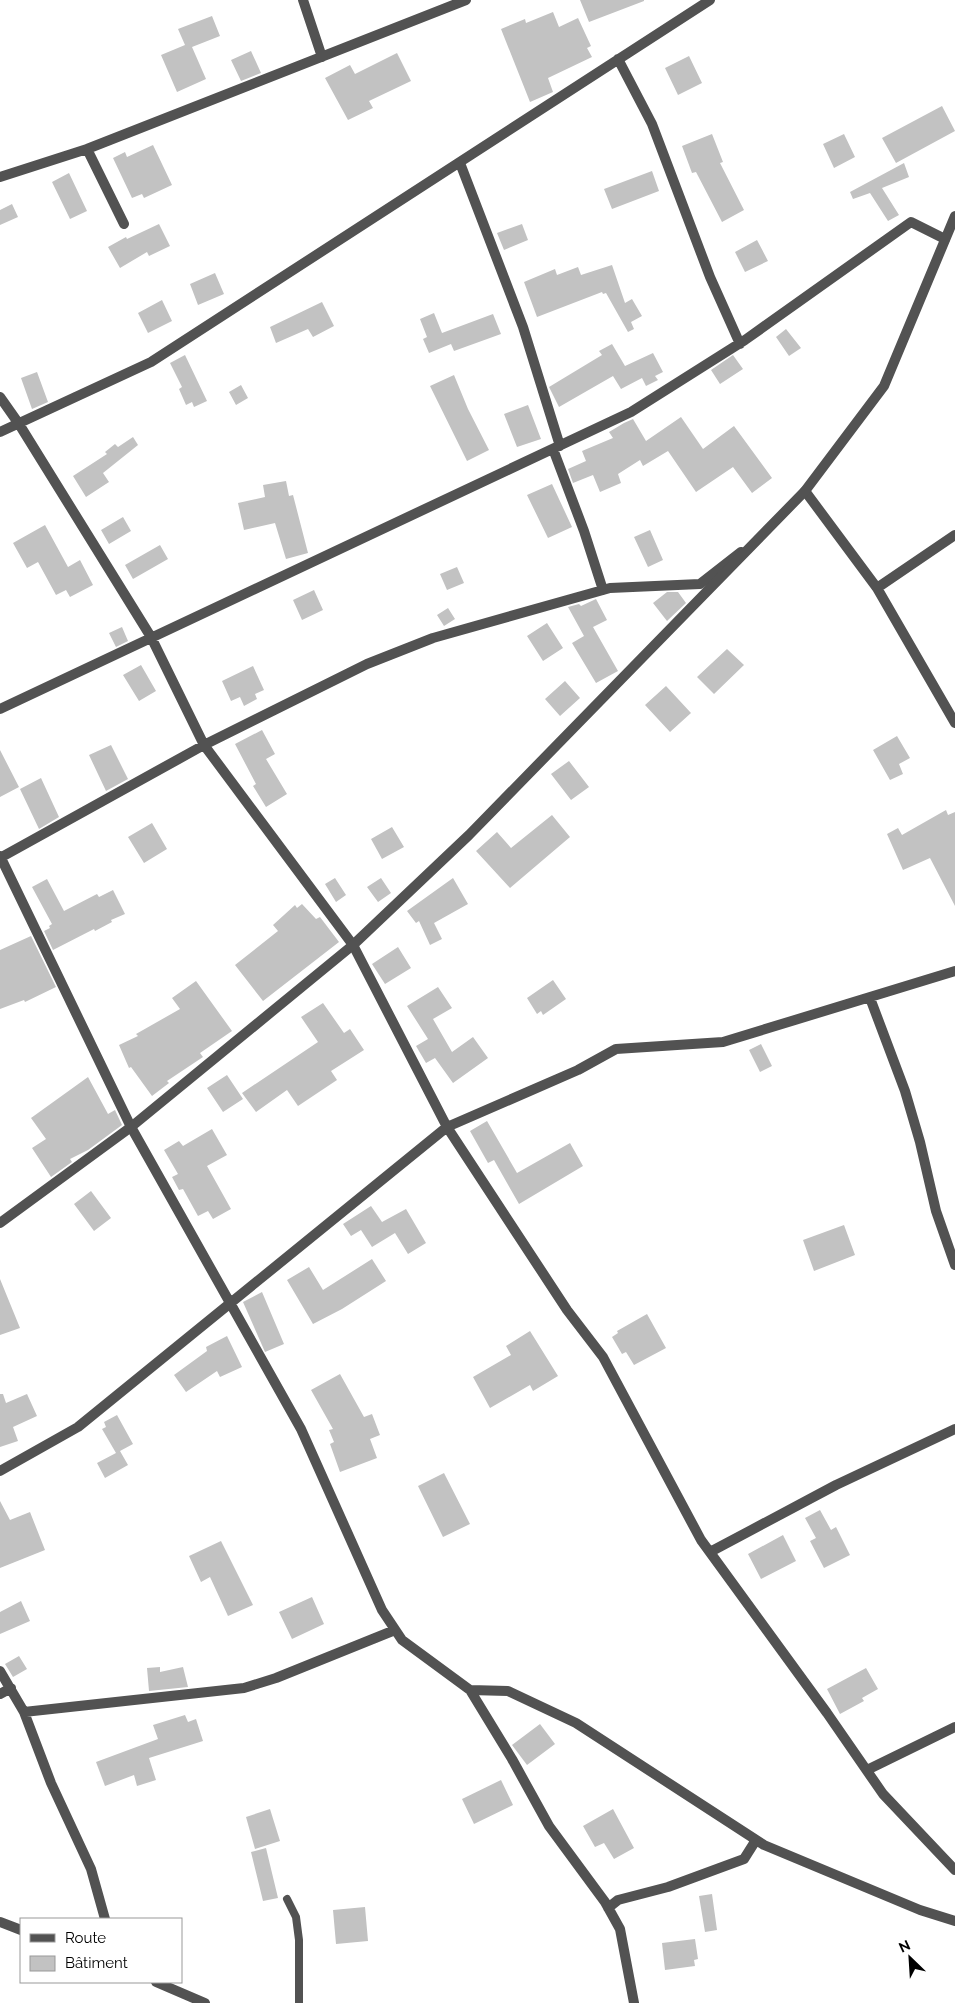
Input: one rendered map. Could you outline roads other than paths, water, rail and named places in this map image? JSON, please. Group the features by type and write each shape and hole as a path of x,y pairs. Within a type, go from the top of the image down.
{"street":[{"path":"303,0 322,57"},
{"path":"0,177 87,149 466,0"},
{"path":"0,432 152,362 710,0"},
{"path":"618,59 652,124 710,277 740,344"},
{"path":"87,149 124,224"},
{"path":"460,163 523,327 557,448 603,590"},
{"path":"0,1223 131,1127 353,945 469,835 762,537 805,491 884,386 954,221"},
{"path":"0,709 631,412 740,344 911,222 945,239"},
{"path":"0,397 19,424 151,637 204,745 353,945 446,1127 566,1310 603,1357 701,1540 883,1794 955,1870"},
{"path":"805,491 877,588 955,723"},
{"path":"877,588 955,535"},
{"path":"634,2003 620,1929 608,1908 549,1826 512,1759 470,1690 402,1640 382,1610 301,1429 131,1127 0,857 204,745 375,661 433,638 610,588 700,584 762,537"},
{"path":"0,1471 78,1427 446,1127 578,1070 616,1050 723,1042 955,971"},
{"path":"870,998 905,1091 920,1142 936,1211 955,1265"},
{"path":"710,1552 836,1485 955,1429"},
{"path":"24,1712 244,1688 276,1678 395,1630"},
{"path":"0,1671 24,1712 51,1783 91,1869 105,1918"},
{"path":"0,1694 11,1688"},
{"path":"470,1690 508,1691 576,1723 764,1845 920,1910 955,1921"},
{"path":"867,1770 955,1727"},
{"path":"608,1908 618,1900 668,1887 744,1859 756,1840"},
{"path":"0,1922 20,1930"},
{"path":"158,1983 205,2003"}],"lane":[{"path":"287,1899 296,1917 299,1940 299,2003"}]}
